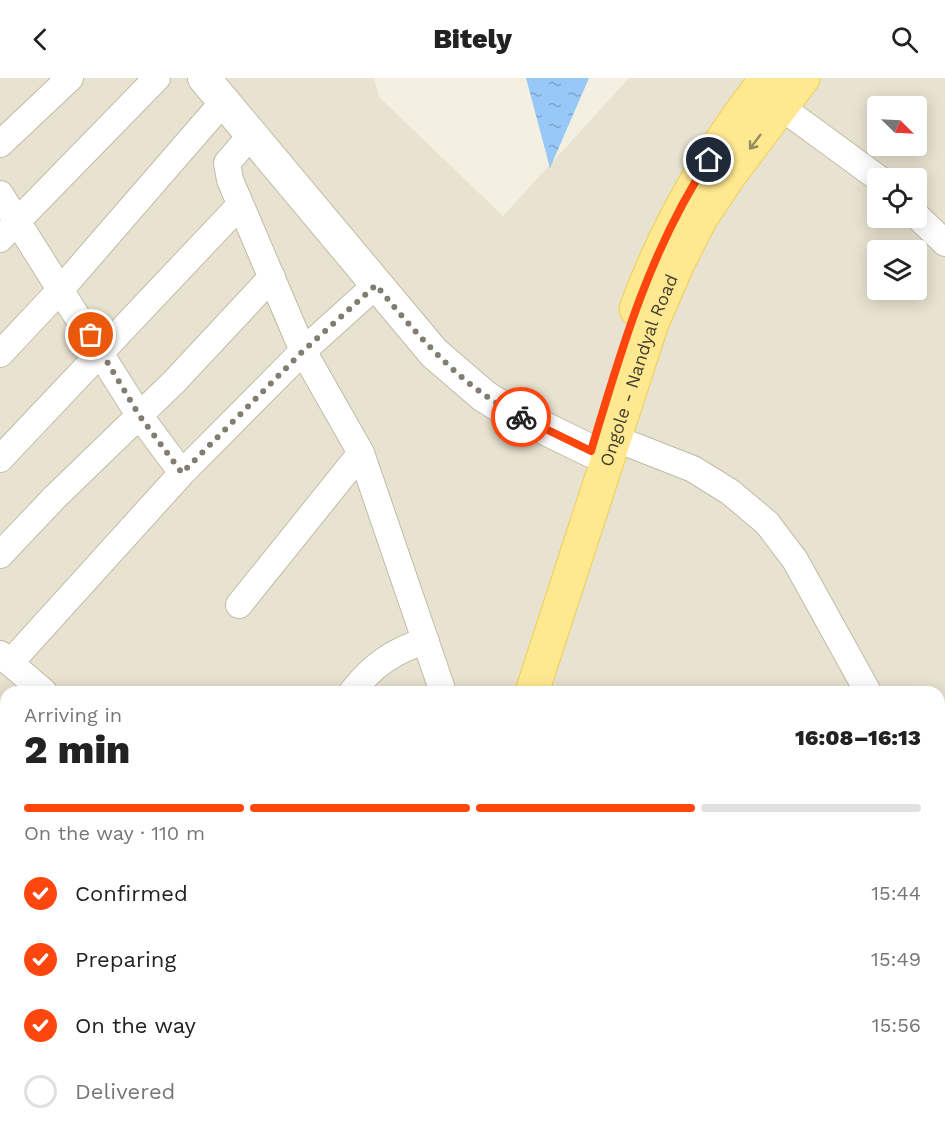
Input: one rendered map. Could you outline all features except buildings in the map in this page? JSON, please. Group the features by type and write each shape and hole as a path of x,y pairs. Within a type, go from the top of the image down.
{"main road":[{"name":"Ongole - Nandyal Road","path":"534,686 602,444 617,365 653,263 686,196 744,107 802,78"},
{"name":"Ongole - Nandyal Road","path":"518,686 602,444"}],"street":[{"path":"0,144 70,78"},
{"path":"8,230 158,78"},
{"path":"204,78 376,285 443,360 503,408 602,444 693,469 730,492 767,523 795,560 865,686"},
{"path":"774,92 867,169"},
{"path":"0,354 62,288 224,101"},
{"path":"252,134 226,163 230,180 303,351 350,435 441,686"},
{"path":"0,194 8,230 62,288 139,415 182,473"},
{"path":"0,459 240,205"},
{"path":"927,226 945,243"},
{"path":"0,555 55,497 174,382 272,277"},
{"path":"37,686 5,658 182,473 303,351 376,285"},
{"path":"239,605 350,435"},
{"path":"357,686 366,674 401,648 426,641"}],"shaded area":[{"path":"0,78 374,78 379,97 503,216 629,78 945,78 945,686 0,686"}],"water":[{"path":"526,78 589,78 550,168"}],"way so far":[{"path":"91,335 139,415 182,473 303,351 376,285 434,352 484,396 521,417"}],"route":[{"path":"521,417 591,451 617,365 653,263 686,196 709,160"}]}
